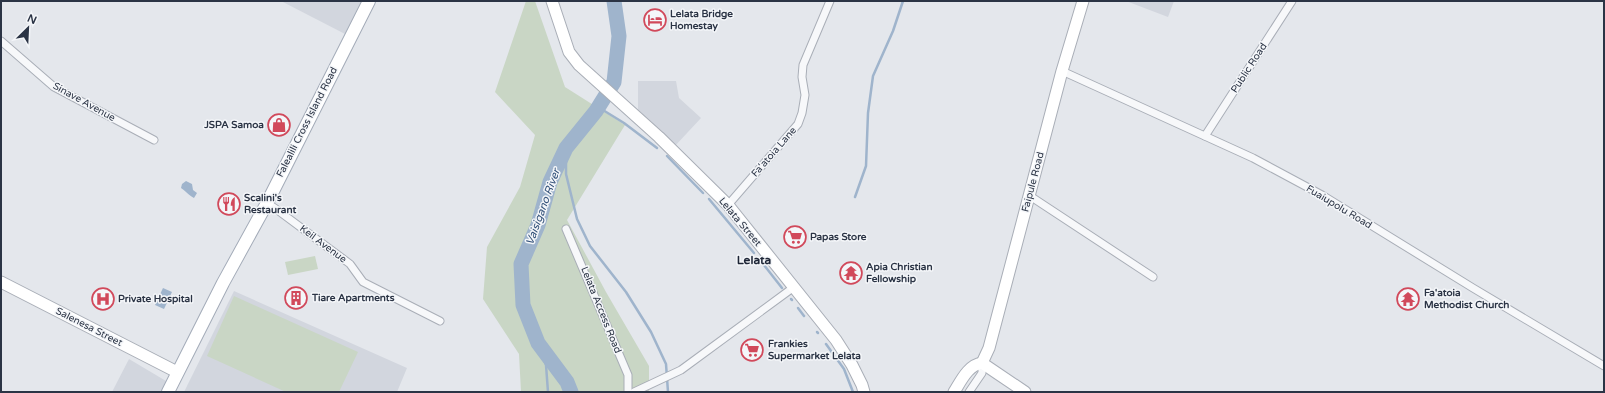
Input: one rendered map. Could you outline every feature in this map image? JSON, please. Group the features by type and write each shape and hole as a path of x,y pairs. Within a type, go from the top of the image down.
{"main road":[{"name":"Falealili Cross Island Road","path":"168,392 223,284 267,203 369,1"},
{"name":"Lelata Street","path":"552,1 569,52 590,76 659,137 728,205 836,340 852,365 864,392"},
{"name":"Faipule Road","path":"982,363 988,351 1062,71 1083,1"},
{"name":"Salenesa Street","path":"1,282 178,372"},
{"path":"954,392 970,369 976,364 982,363 1025,392"}],"street":[{"name":"Fa'atoia Lane","path":"728,205 798,124 802,113 805,95 802,65 830,1"},
{"name":"Public Road","path":"1205,136 1292,1"},
{"name":"Sinave Avenue","path":"1,41 54,87 154,140"},
{"name":"Fuaiupolu Road","path":"1062,71 1253,158 1322,195 1473,288 1604,366"},
{"path":"1030,196 1153,277"},
{"name":"Keil Avenue","path":"267,203 276,208 350,264 363,282 440,321"},
{"name":"Lelata Access Road","path":"566,229 628,375 628,392"},
{"path":"634,392 661,381 681,370 794,287"},
{"path":"970,392 982,373 982,363"}],"shaded area":[{"path":"281,1 362,1 345,34"},
{"path":"1126,1 1174,1 1168,17"},
{"path":"638,81 676,81 679,98 701,118 674,147 638,112"},
{"path":"234,291 407,368 397,392 184,392"},
{"path":"129,359 166,381 168,386 165,392 112,392"}],"green space":[{"path":"526,1 535,1 565,87 625,125 567,220 606,292 649,366 649,392 521,392 519,354 483,299 487,247 520,187 535,135 495,92"},
{"path":"315,256 318,269 288,275 285,262"},
{"path":"234,296 358,352 339,392 286,392 207,356"}],"water":[{"path":"186,181 192,184 193,190 197,193 194,198 181,188 182,184"},
{"path":"163,288 172,292 164,309 155,305"}],"waterway":[{"name":"Vaisigano River","path":"571,392 567,382 538,343 523,305 521,264 538,225 550,182 566,148 596,111 614,82 619,36 614,1"},
{"path":"855,197 866,166 868,113 873,76 893,31 903,1"},
{"path":"598,107 624,123 657,148"},
{"path":"566,148 566,174 577,219 590,246 626,292 651,332 666,364 668,392"},
{"path":"667,156 703,193"},
{"path":"709,199 754,253"},
{"path":"760,260 782,288"},
{"path":"798,308 804,316"},
{"path":"538,343 546,365 548,392"},
{"path":"826,344 844,369 853,392"}],"place":[{"name":"Lelata Bridge Homestay","path":"655,20"},
{"name":"JSPA Samoa","path":"279,125"},
{"name":"Scalini's Restaurant","path":"229,204"},
{"name":"Papas Store","path":"795,237"},
{"name":"Apia Christian Fellowship","path":"851,273"},
{"name":"Tiare Apartments","path":"296,298"},
{"name":"Private Hospital","path":"103,299"},
{"name":"Fa'atoia Methodist Church","path":"1408,299"},
{"name":"Frankies Supermarket Lelata","path":"752,350"}],"district":[{"name":"Lelata","path":"754,260"}]}
